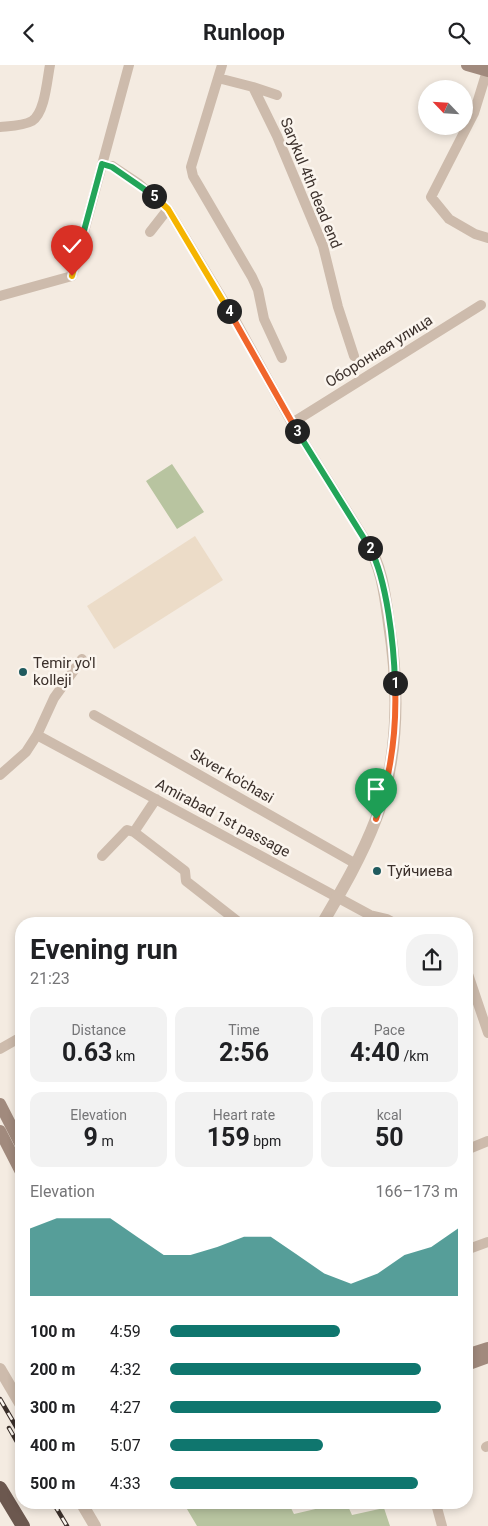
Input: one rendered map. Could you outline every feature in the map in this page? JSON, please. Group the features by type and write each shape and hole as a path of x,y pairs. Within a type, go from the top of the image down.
{"highway":[{"path":"0,1488 23,1526"}],"main road":[{"path":"467,65 488,71"},
{"path":"0,1104 15,1133"},
{"path":"0,1131 15,1158"},
{"path":"473,1353 488,1348"},
{"path":"473,1362 488,1357"}],"street":[{"path":"0,127 30,122 38,116 50,65"},
{"path":"0,296 72,276 129,65"},
{"path":"222,65 191,167 193,177 252,277 258,291 264,319 282,358"},
{"path":"488,71 474,113 431,197 449,219 475,234 488,238"},
{"path":"218,78 277,95"},
{"name":"Sarykul 4th dead end","path":"253,87 277,136 323,245 338,307 354,356"},
{"path":"102,164 112,167 139,184 168,209 234,318 292,423 375,557 384,595 393,654 395,706 392,756 376,819 356,864 326,917"},
{"path":"150,232 168,209"},
{"name":"Оборонная улица","path":"292,423 481,305"},
{"path":"0,775 26,752 37,735 54,698 82,659"},
{"name":"Skver ko'chasi","path":"94,715 356,864"},
{"name":"Amirabad 1st passage","path":"37,735 337,897 369,917"},
{"path":"134,831 156,799"},
{"path":"102,856 127,830 134,831 185,871 186,881 232,917"},
{"path":"473,989 488,1033"},
{"path":"0,1049 15,1040"},
{"path":"473,1147 488,1141"},
{"path":"473,1247 488,1242"},
{"path":"0,1369 15,1395"},
{"path":"85,1509 95,1526"},
{"path":"437,1509 442,1526"}],"green space":[{"path":"172,464 204,512 177,529 146,481"},
{"path":"187,1509 292,1509 294,1514 316,1509 349,1509 352,1515 384,1509 390,1526 197,1526"}],"shaded area":[{"path":"195,536 223,580 114,649 87,606"}],"railway":[{"path":"0,1399 15,1425"},
{"path":"9,1428 15,1438"},
{"path":"57,1509 67,1526"}],"place":[{"name":"Temir yo'l kolleji","path":"23,672"},
{"name":"Туйчиева","path":"377,871"}],"route":[{"path":"72,276 102,164 112,167 139,184 168,209 234,318 292,423 371,549 382,579 395,672 392,756 376,819"}]}
